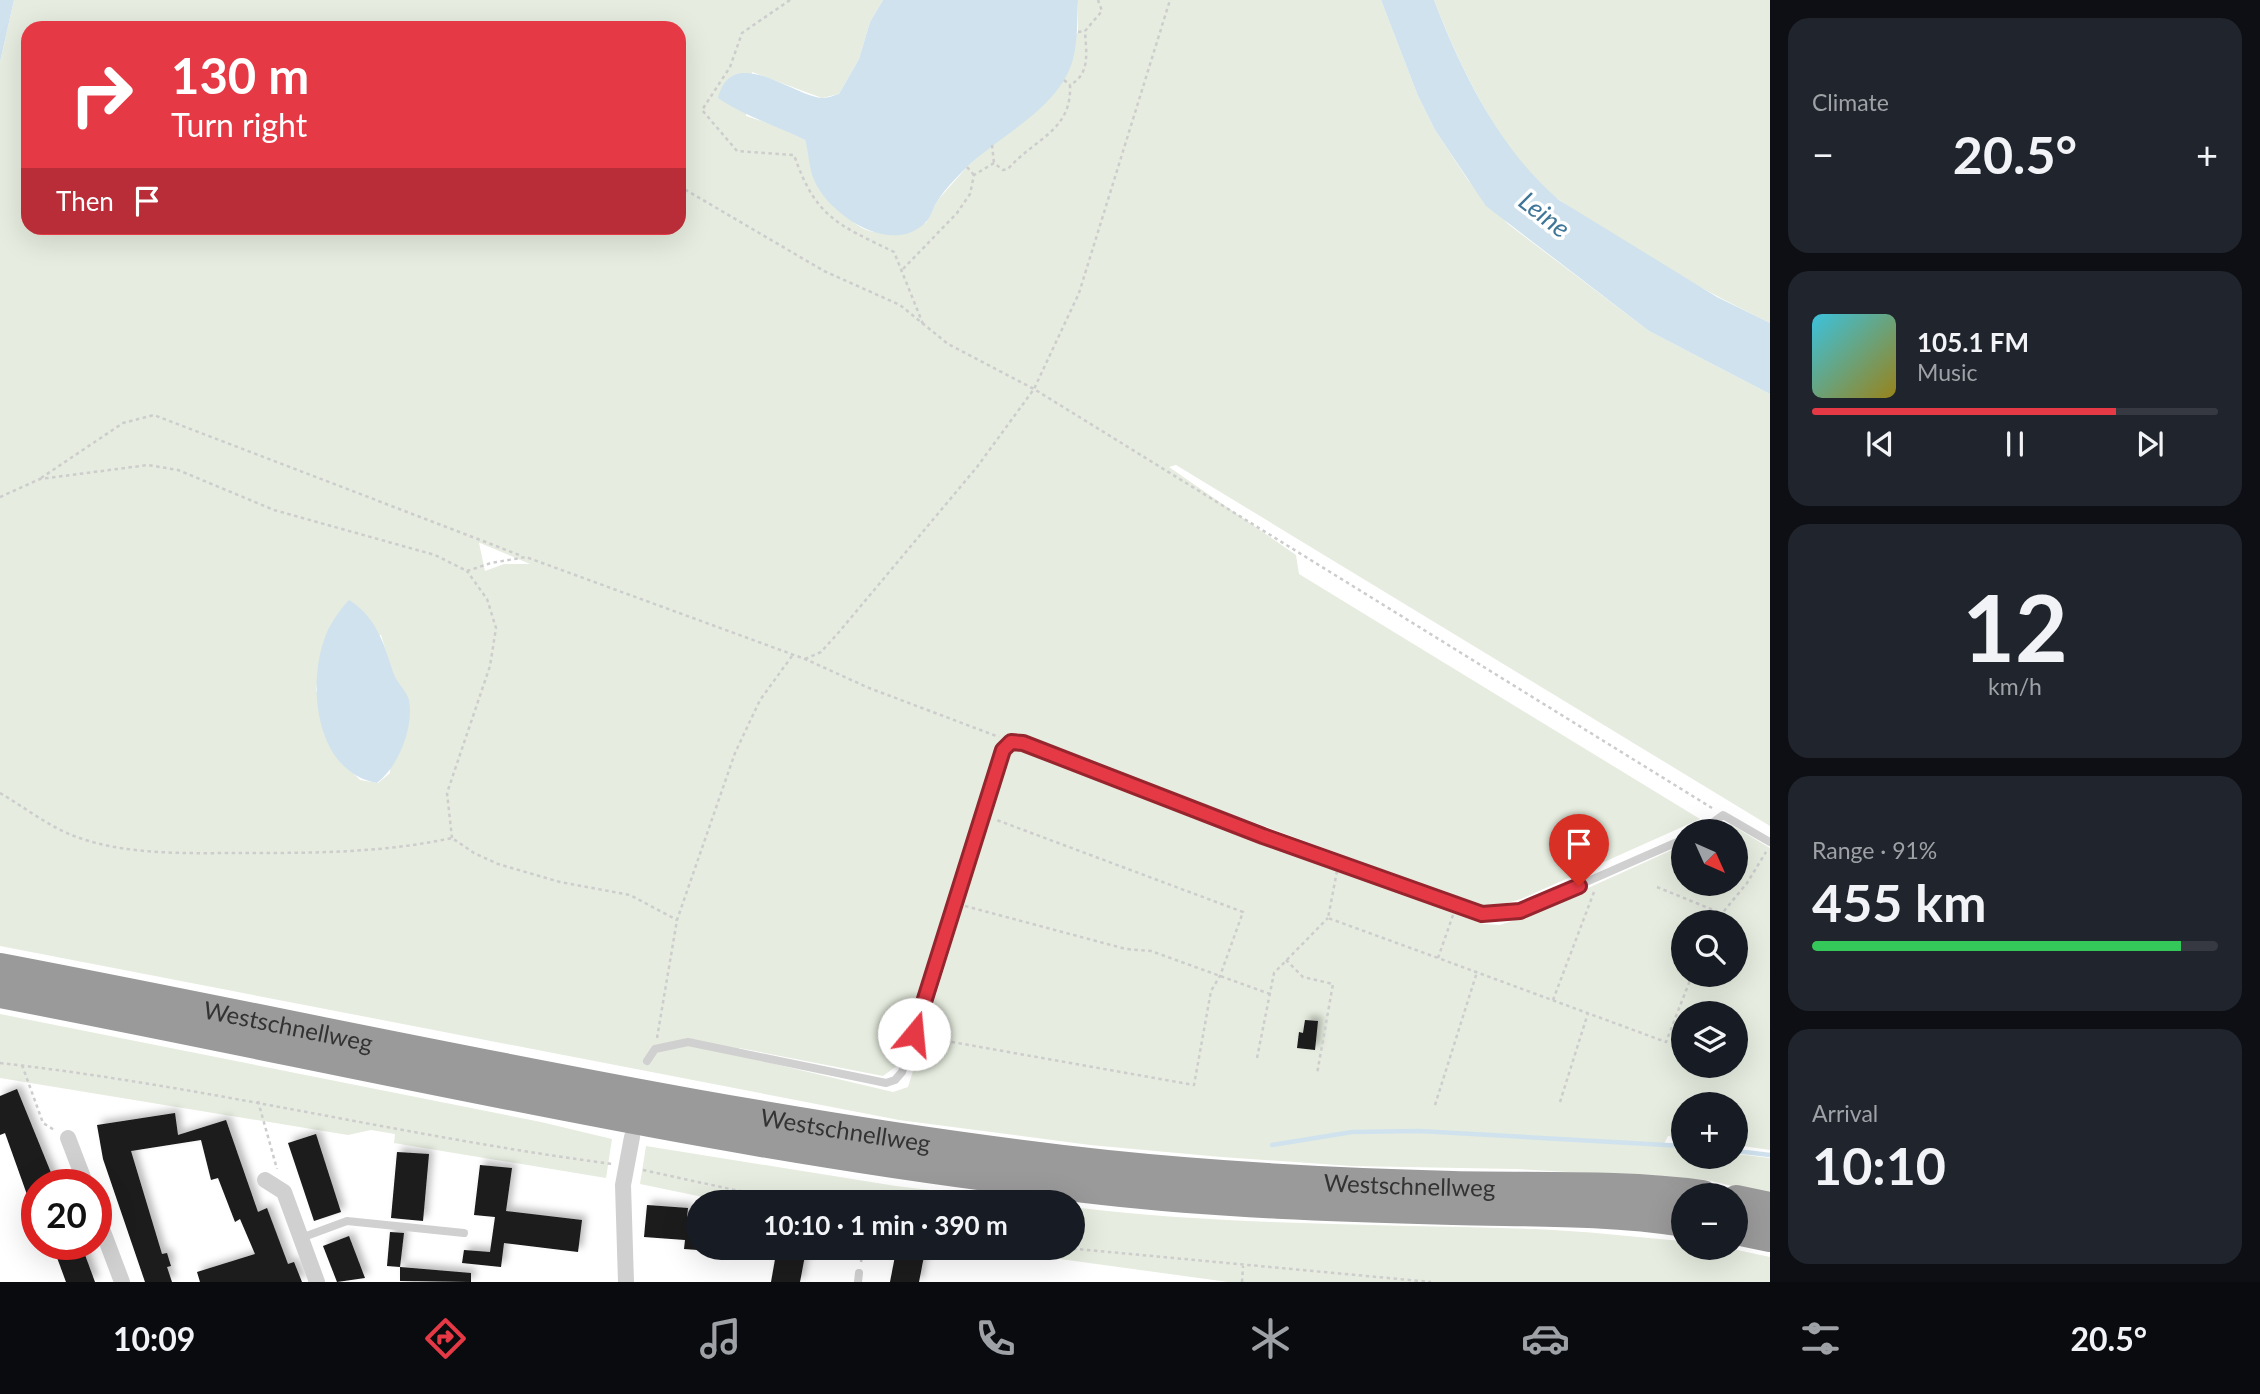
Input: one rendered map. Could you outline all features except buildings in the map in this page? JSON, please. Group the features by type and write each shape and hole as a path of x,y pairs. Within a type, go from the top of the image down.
{"highway":[{"name":"Westschnellweg","path":"0,968 551,1077 910,1140 1108,1165 1308,1181 1614,1187 1671,1192"},
{"name":"Westschnellweg","path":"0,993 531,1099 905,1166 1104,1190 1266,1204 1590,1214 1671,1221"},
{"path":"1748,1202 1770,1207"},
{"path":"1748,1232 1770,1237"}],"street":[{"path":"626,1282 625,1166 632,1137"},
{"path":"68,1138 80,1169"},
{"path":"265,1180 284,1192 317,1282"},
{"path":"112,1255 122,1282"}],"lane":[{"path":"648,1061 655,1049 688,1042 886,1083 895,1080 902,1072 981,814 1003,750 1011,742 1023,743 1338,863 1482,914 1511,913 1599,878 1671,845"},
{"path":"1718,819 1723,815 1770,844"},
{"path":"301,1238 347,1221 464,1233"}],"path":[{"path":"790,0 742,33 730,67 702,110 737,151 794,155 806,190 838,225 894,252 923,324"},
{"path":"1070,85 1078,80 1087,64 1085,31 1088,24 1102,11 1098,0"},
{"path":"805,659 821,652 880,584 984,458 1034,389 1079,293 1170,0"},
{"path":"1078,32 1085,31"},
{"path":"992,145 995,163 1003,170 1008,169 1065,120 1071,99 1070,85 1064,80"},
{"path":"901,270 957,213 970,194 974,175 995,163"},
{"path":"967,167 974,175"},
{"path":"686,190 824,271 900,306 948,344 1034,389 1723,815"},
{"path":"0,497 40,479 122,423 154,415 526,557 805,659 869,688 1011,742"},
{"path":"40,479 148,465 178,470 274,510 412,548 467,571 487,599 496,628 489,666 447,793 452,838"},
{"path":"467,571 491,563 526,557"},
{"path":"655,1049 677,920 735,753 760,700 792,656"},
{"path":"0,793 71,835 135,849 194,853 333,853 396,849 452,838 474,853 498,864 560,882 630,895 677,920"},
{"path":"914,1034 1194,1085 1211,991 1220,976 1243,912 981,814"},
{"path":"1726,910 1770,844"},
{"path":"1256,1058 1274,973 1328,918 1338,863"},
{"path":"1553,1000 1599,878"},
{"path":"1657,887 1713,910"},
{"path":"955,903 1126,950 1151,951 1270,994"},
{"path":"1438,958 1456,905"},
{"path":"1328,918 1666,1042 1687,987"},
{"path":"1286,960 1303,977 1333,984 1317,1074"},
{"path":"1435,1105 1477,972"},
{"path":"1560,1102 1588,1013"},
{"path":"0,1063 258,1101 480,1144 625,1166 735,1190"},
{"path":"22,1065 43,1123 68,1138"},
{"path":"258,1101 284,1192"},
{"path":"1085,1250 1431,1282"},
{"path":"1242,1282 1243,1266"}],"shaded area":[{"path":"14,0 883,0 870,22 859,59 839,94 822,98 752,72 746,116 777,126 805,140 815,166 842,210 865,229 877,232 926,223 937,201 967,167 999,138 1078,32 1078,0 1381,0 1418,96 1435,130 1468,180 1508,224 1649,331 1770,394 1770,826 1176,465 1169,467 1296,555 1299,574 1700,819 1671,819 1671,832 1521,899 1500,905 1479,905 1196,801 1192,813 1484,924 1500,925 1524,917 1671,850 1671,896 1748,896 1748,835 1770,848 1770,1150 1748,1147 1748,1092 1671,1092 1671,1136 1668,1136 1663,1146 1671,1147 1671,1169 1748,1169 1748,1155 1770,1158 1770,1195 1748,1190 1748,1183 1516,1169 1352,1166 1221,1157 1090,1145 899,1120 0,946 0,62","holes":["479,543 530,564 504,564 485,571","381,635 395,680 390,773 378,783 360,780 343,763 316,690 324,641","1008,759 908,1087 893,1092 737,1055 739,1048 883,1076 898,1065 993,763"]},
{"path":"1434,0 1770,0 1770,323 1661,264 1574,210 1543,187 1520,161 1477,95"},
{"path":"0,1014 541,1122 612,1139 606,1178 394,1143 395,1134 371,1130 348,1135 0,1078"},
{"path":"646,1146 930,1190 686,1190 686,1194 640,1184"},
{"path":"1085,1208 1246,1221 1535,1229 1671,1240 1671,1260 1748,1260 1748,1252 1770,1257 1770,1282 1228,1282 1068,1260 1085,1260"}],"water":[{"path":"0,0 14,0 0,62"},
{"path":"883,0 1078,0 1077,37 1073,59 1056,92 951,183 925,223 911,232 896,235 863,228 834,207 815,182 805,140 750,116 718,98 725,82 736,74 750,73 823,98 839,94 859,59 870,22"},
{"name":"Leine","path":"1381,0 1434,0 1484,108 1518,158 1559,200 1717,297 1770,323 1770,394 1649,331 1486,206 1435,130 1418,96"},
{"path":"349,600 366,614 372,623 382,641 394,676 409,700 409,723 403,746 392,767 377,783 357,776 341,763 329,746 317,704 319,660 324,640 334,619"}],"waterway":[{"path":"1272,1145 1352,1132 1419,1131 1671,1145"},
{"path":"1748,1152 1770,1155"}],"route":[{"path":"914,1034 981,814 1003,750 1011,742 1023,743 1263,836 1482,914 1502,915 1520,911 1579,886"}]}
